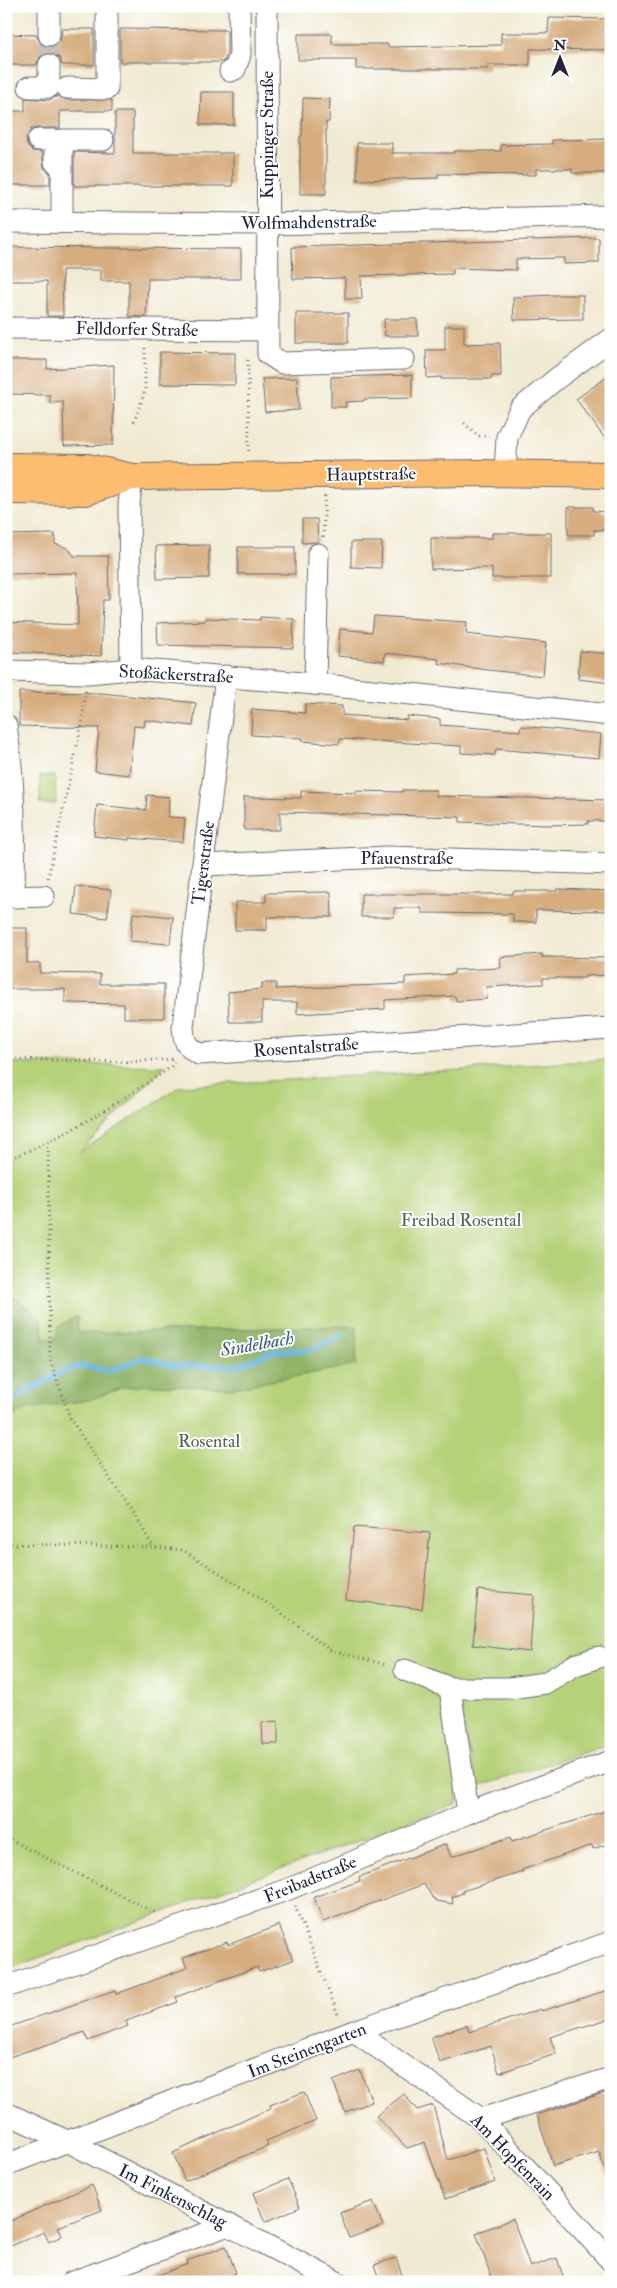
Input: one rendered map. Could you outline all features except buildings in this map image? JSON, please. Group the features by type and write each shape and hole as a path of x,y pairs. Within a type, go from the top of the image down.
{"main road":[{"name":"Hauptstraße","path":"6,466 86,467 132,477 505,473 611,475"},
{"name":"Hauptstraße","path":"6,491 86,492 132,477"}],"street":[{"path":"49,6 49,35"},
{"path":"67,88 107,89 107,6"},
{"path":"230,72 236,69 240,55 239,6"},
{"name":"Kuppinger Straße","path":"267,6 268,224 258,330 268,354 282,363 404,359"},
{"path":"29,87 49,87 49,65"},
{"path":"38,140 55,140 59,222"},
{"path":"59,222 62,140 103,140"},
{"name":"Wolfmahdenstraße","path":"6,222 268,224 611,216"},
{"name":"Felldorfer Straße","path":"6,328 258,330"},
{"path":"505,473 508,436 520,409 556,379 611,340"},
{"path":"131,669 129,505 132,477"},
{"path":"315,684 318,554"},
{"name":"Stoßäckerstraße","path":"6,671 88,673 131,669 226,676 611,716"},
{"name":"Tigerstraße","path":"183,1054 184,1027 226,676"},
{"path":"6,725 13,777 14,896 44,896"},
{"name":"Pfauenstraße","path":"203,865 387,857 611,864"},
{"name":"Rosentalstraße","path":"183,1054 611,1028"},
{"path":"405,1670 450,1688 510,1688 545,1683 575,1665 599,1657"},
{"path":"450,1688 468,1813"},
{"name":"Freibadstraße","path":"6,1987 184,1927 289,1889 468,1813 611,1761"},
{"name":"Im Steinengarten","path":"6,2165 350,2033 611,1942"},
{"name":"Am Hopfenrain","path":"350,2033 480,2119 611,2261"},
{"path":"480,2119 611,2078"},
{"name":"Im Finkenschlag","path":"6,2113 70,2142 337,2282"},
{"path":"72,2282 229,2225"}],"path":[{"path":"134,422 145,391 145,329"},
{"path":"249,460 258,330"},
{"path":"464,423 478,436 508,436"},
{"path":"318,554 323,542 325,475"},
{"path":"44,896 82,723 88,673"},
{"path":"6,1059 122,1062 183,1054"},
{"path":"6,1160 48,1141 117,1104 171,1067 183,1054"},
{"path":"48,1141 50,1360 71,1420 153,1547"},
{"path":"6,1544 153,1547 183,1550 272,1606 330,1650 405,1670"},
{"path":"6,1838 184,1927"},
{"path":"297,1911 350,2033"}],"green space":[{"path":"40,776 55,776 56,804 40,804"},
{"path":"611,1059 611,1744 477,1787 456,1691 457,1804 6,1970 6,1063 165,1066 80,1152 180,1086 479,1069"},
{"path":"13,1297 34,1312 42,1322 44,1339 56,1339 58,1327 77,1316 78,1333 357,1326 356,1365 233,1388 152,1385 124,1387 89,1400 26,1409 6,1420 6,1346 10,1345 6,1311"}],"waterway":[{"name":"Sindelbach","path":"6,1402 66,1370 83,1366 109,1371 143,1358 177,1366 236,1366 275,1351 309,1350 343,1336"}],"tunnel":[{"path":"49,35 49,65"}],"park label":[{"name":"Freibad Rosental","path":"461,1220"},
{"name":"Rosental","path":"209,1441"}]}
